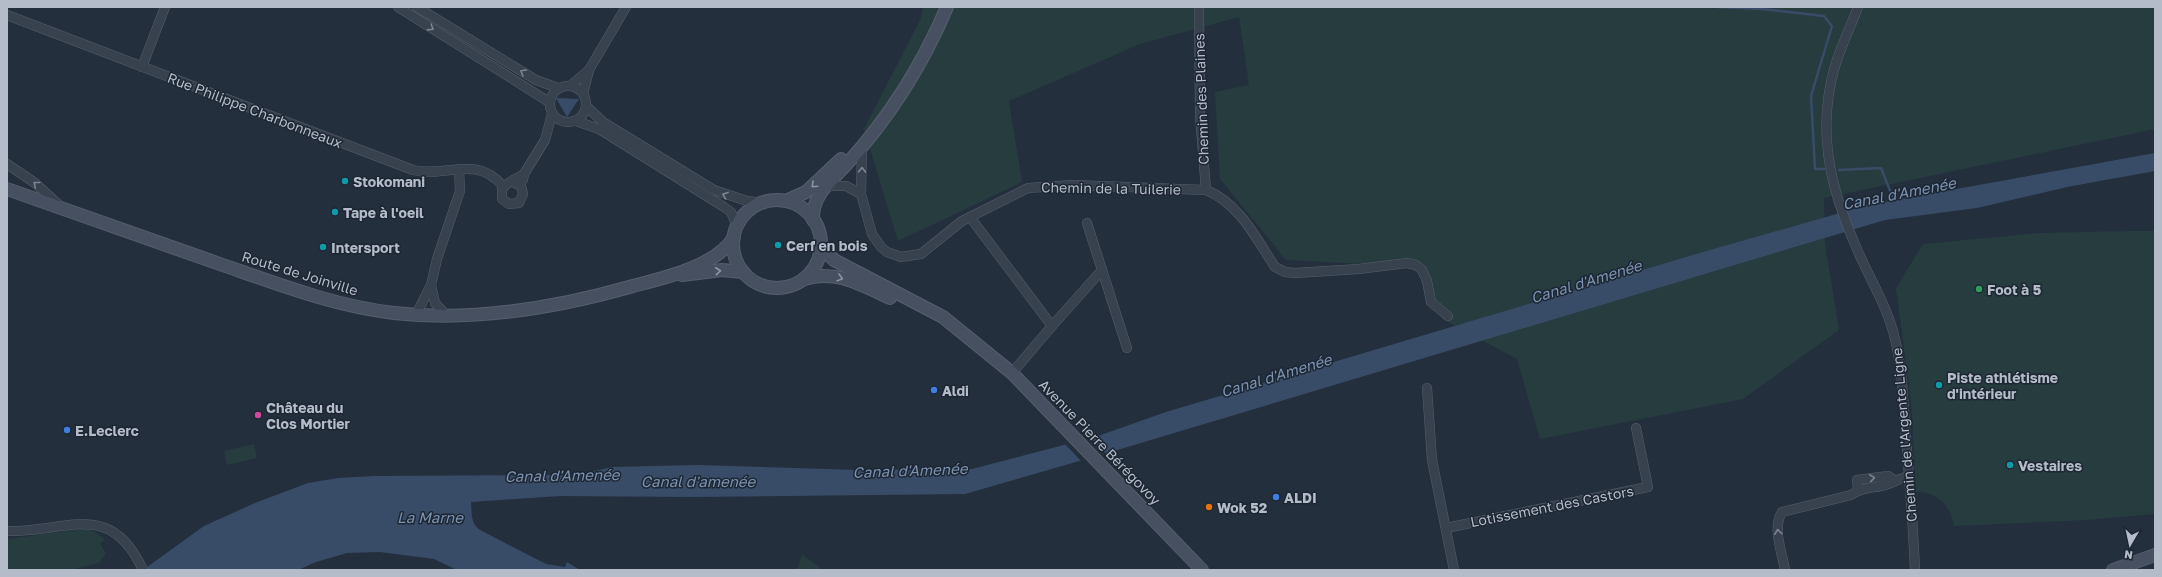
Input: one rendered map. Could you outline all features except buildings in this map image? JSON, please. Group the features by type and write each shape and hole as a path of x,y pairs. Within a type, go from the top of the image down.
{"main road":[{"path":"665,277 714,256 725,248 748,212 763,203 786,201 798,197 812,186 877,120 916,60 941,7"},
{"path":"813,220 815,201 826,186 882,124 912,78 947,7"},
{"name":"Route de Joinville","path":"8,190 301,292 360,307 416,315 446,315 533,309 562,304 665,277"},
{"path":"786,201 801,208 813,220 818,229 821,243 820,252 814,268 802,280"},
{"path":"736,231 736,259 743,272 754,281 772,287 790,286 802,280 820,275 853,281 924,314 971,339"},
{"path":"821,243 827,253 845,266 927,308 955,325 971,339"},
{"path":"665,277 722,270 743,272"},
{"name":"Avenue Pierre Bérégovoy","path":"971,339 1012,372 1202,570"},
{"path":"2113,570 2155,555"}],"street":[{"path":"142,67 165,7"},
{"path":"398,7 549,102"},
{"path":"417,7 536,80 558,88 570,86 589,70"},
{"name":"Chemin des Plaines","path":"1199,7 1200,115 1206,190"},
{"name":"Chemin de l'Argente Ligne","path":"1858,7 1836,64 1826,112 1828,155 1836,190 1853,241 1882,298 1896,340 1902,385 1910,476 1915,570"},
{"path":"583,94 589,70 626,8"},
{"name":"Rue Philippe Charbonneaux","path":"7,15 413,170 422,172 481,170 496,179 503,186"},
{"path":"570,86 580,90 583,94 586,106 583,115 576,121"},
{"path":"545,140 552,114 549,102 551,96 558,88"},
{"path":"586,106 603,122 714,190 747,202 763,203"},
{"path":"552,114 564,122 576,121 599,128 724,207 731,212 736,231"},
{"path":"517,184 523,194 522,199 513,205 506,203 502,199 501,192 503,186 517,184 545,140 564,122"},
{"name":"Chemin de la Tuilerie","path":"862,147 861,194 869,225 876,241 887,252 901,257 921,254 952,228 970,217 1028,188 1050,185 1206,190"},
{"path":"7,164 35,183 63,208"},
{"path":"416,315 431,285 437,259 460,191 459,170"},
{"path":"826,186 846,186 861,194"},
{"path":"1206,190 1219,195 1232,206 1275,266 1285,272 1295,273 1360,269 1407,263 1416,265 1422,270 1427,281 1430,302 1448,316"},
{"path":"970,217 1052,326"},
{"path":"1087,223 1127,348"},
{"path":"1012,372 1102,270"},
{"path":"431,285 435,303 446,315"},
{"path":"1427,388 1432,460 1454,570"},
{"name":"Lotissement des Castors","path":"1446,528 1648,487 1636,428"},
{"path":"1786,570 1777,530 1777,519 1782,512 1851,495 1858,489 1889,484 1894,480 1910,476"},
{"path":"7,531 80,523 103,527 125,541 132,548 143,569"}],"green space":[{"path":"923,7 2155,7 2155,129 1824,198 1825,243 1839,330 1743,399 1540,439 1517,359 1442,319 1418,267 1286,260 1220,179 1215,92 1249,85 1239,17 1140,44 1009,101 1022,182 898,241 864,129 921,18"},
{"path":"2155,231 2155,514 2087,520 1954,526 1950,512 1942,501 1930,494 1916,492 1911,401 1896,288 1923,244 2038,233"},
{"path":"254,444 257,458 227,465 224,451"},
{"path":"88,528 105,539 100,544 106,553 99,563 70,570 7,570 7,539"},
{"path":"802,554 823,570 797,570"}],"water":[{"path":"556,98 579,99 567,117"},
{"name":"Canal d'amenée","path":"2155,153 2155,171 2067,187 1977,208 1885,220 1114,451 965,494 693,497 560,496 471,502 473,521 480,530 546,564 565,567 567,562 580,570 457,570 434,559 380,552 347,553 316,562 298,570 143,570 204,526 255,503 308,483 338,478 374,476 557,475 582,474 612,467 698,465 857,470 972,469 1098,436 1166,412 1703,252 1868,205"}],"pier":[{"path":"1089,436 1107,455 1082,462 1064,443"}],"waterway":[{"path":"1717,7 1762,9 1824,16 1832,26 1811,96 1815,169 1824,169"},
{"name":"Canal d'Amenée","path":"1839,170 1881,168 1895,203"}],"place":[{"name":"Stokomani","path":"345,181"},
{"name":"Tape à l'oeil","path":"335,212"},
{"name":"Cerf en bois","path":"778,245"},
{"name":"Intersport","path":"323,247"},
{"name":"Foot à 5","path":"1979,289"},
{"name":"Piste athlétisme d'intérieur","path":"1939,385"},
{"name":"Aldi","path":"934,390"},
{"name":"Château du Clos Mortier","path":"258,415"},
{"name":"E.Leclerc","path":"67,430"},
{"name":"Vestaires","path":"2010,465"},
{"name":"ALDI","path":"1276,497"},
{"name":"Wok 52","path":"1209,507"}],"water label":[{"name":"La Marne","path":"430,517"}]}
